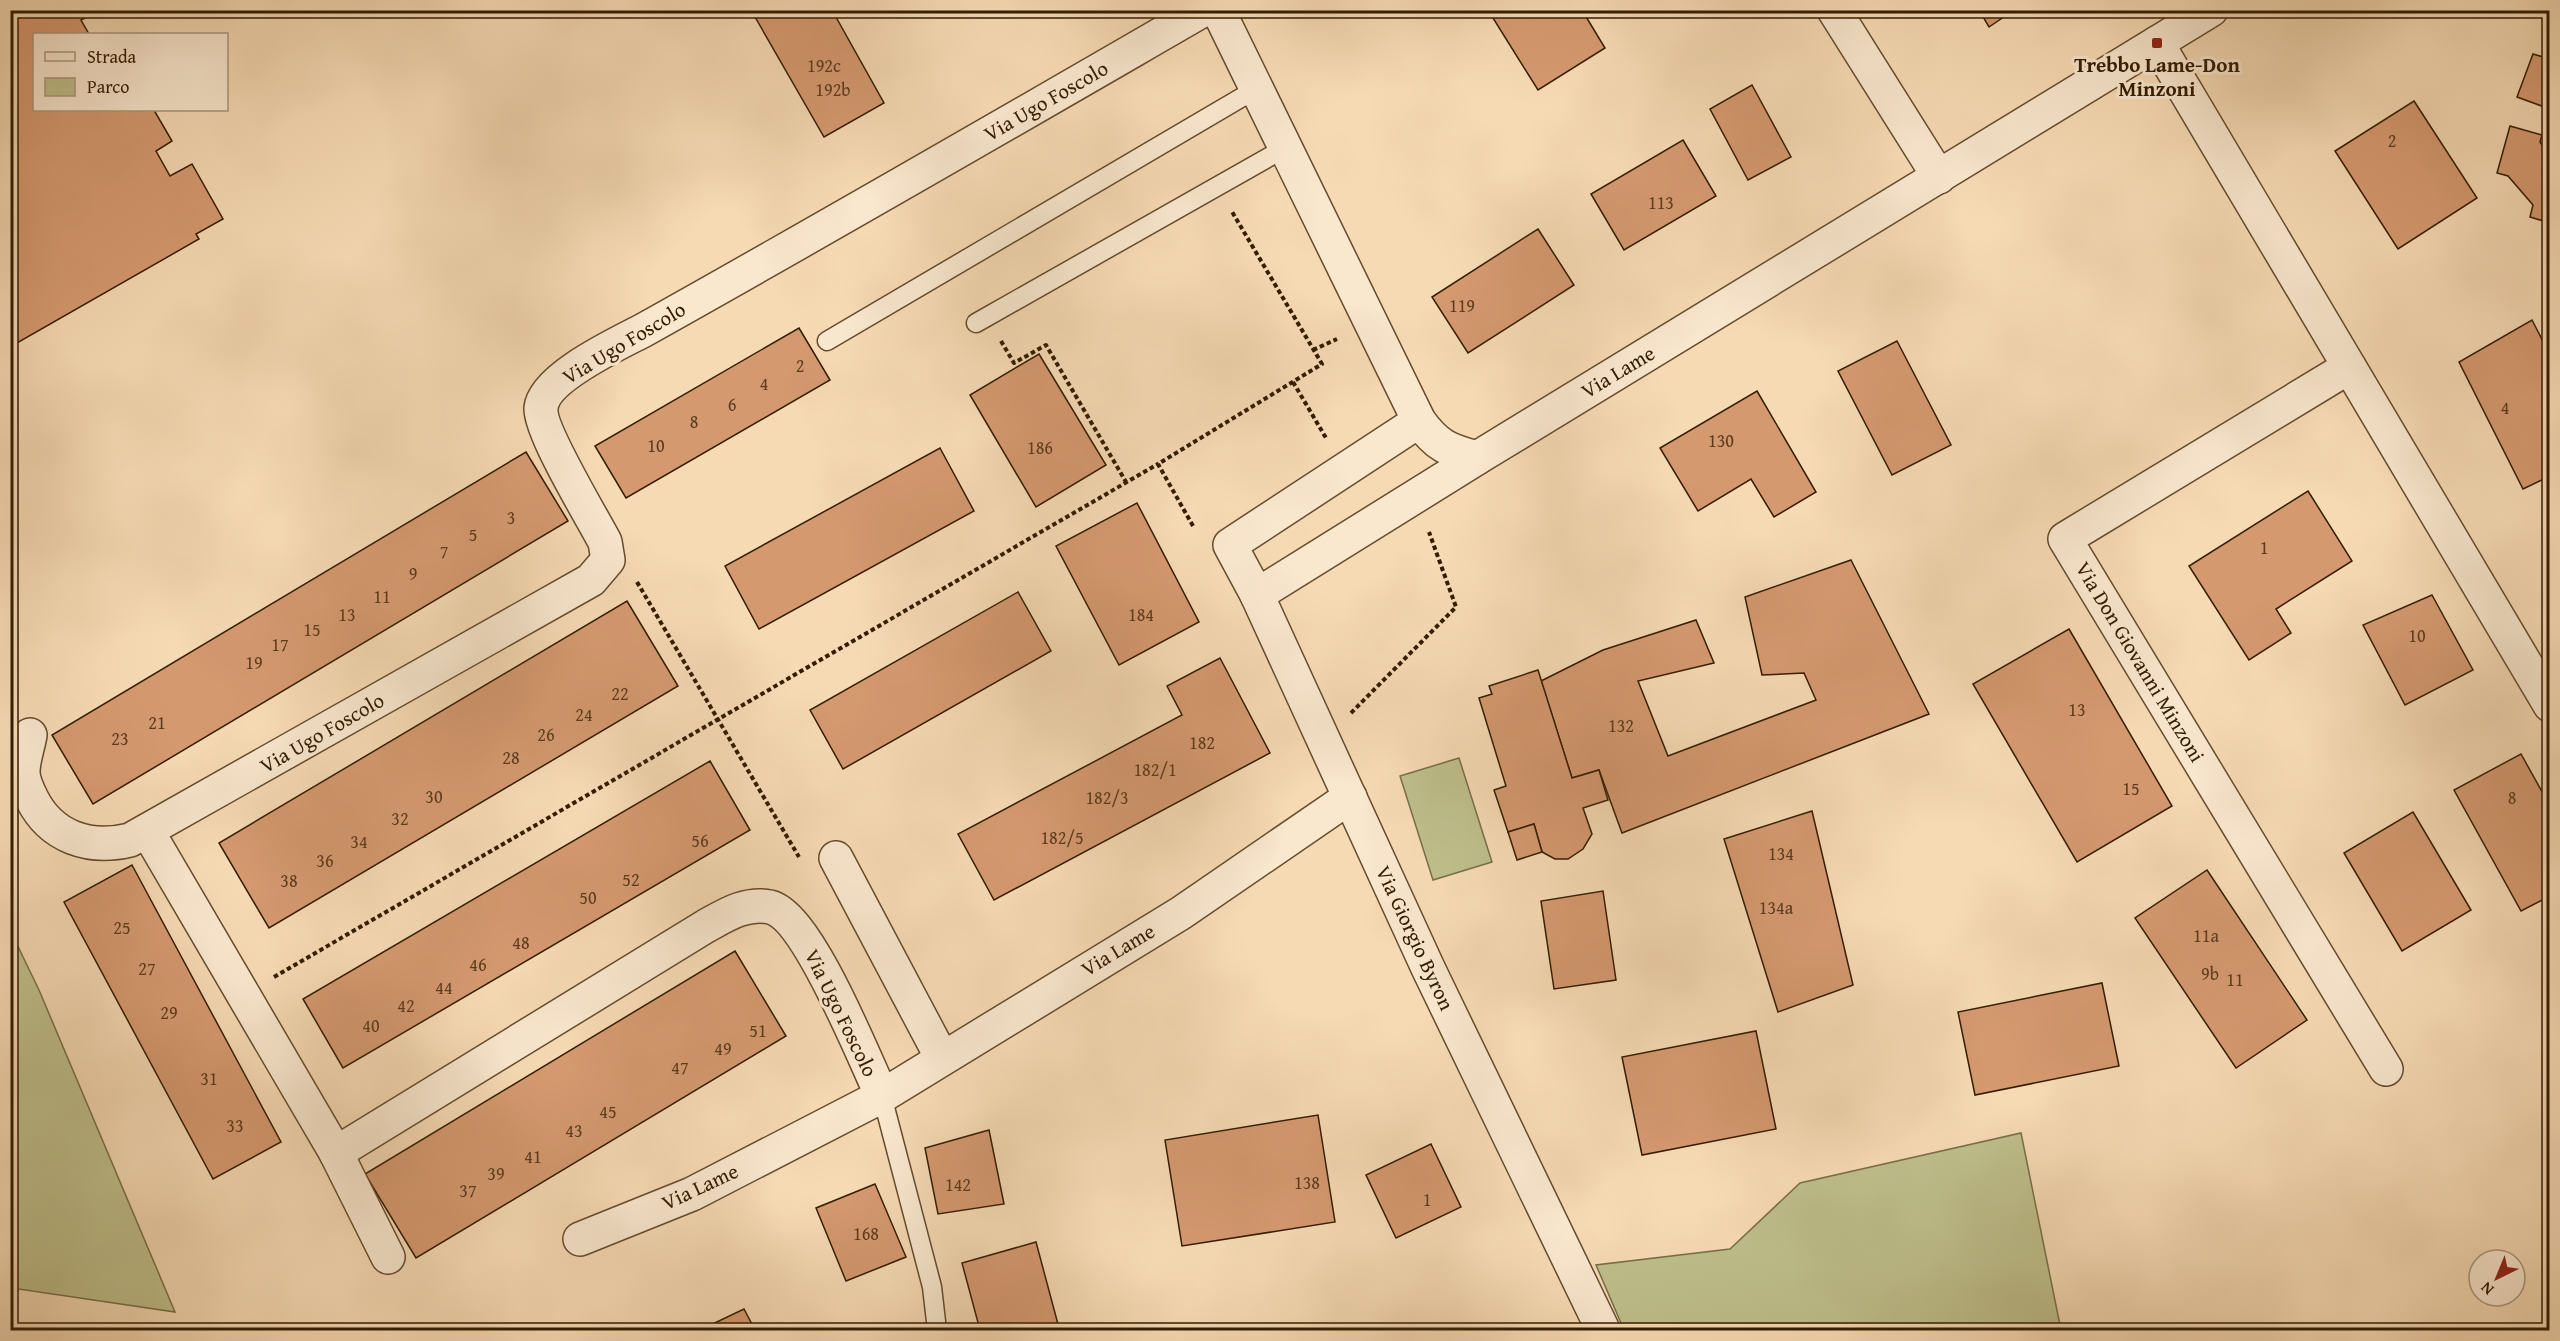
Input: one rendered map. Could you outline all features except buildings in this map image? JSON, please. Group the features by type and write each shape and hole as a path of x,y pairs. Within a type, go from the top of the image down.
{"street":[{"name":"Via Ugo Foscolo","path":"30,735 23,773 28,792 38,811 59,833 90,843 109,845 148,832 576,590 591,580 608,560 604,542 547,436 541,408 552,387 595,356 774,259 1203,10"},
{"path":"1218,10 1419,421 1432,440 1452,452 1477,458"},
{"path":"1834,10 1939,177"},
{"name":"Via Lame","path":"1257,595 2211,10"},
{"path":"2157,43 2550,705"},
{"name":"Via Don Giovanni Minzoni","path":"2349,367 2065,538 2386,1069"},
{"name":"Via Giorgio Byron","path":"1419,421 1230,544 1257,595 1428,968 1603,1330"},
{"name":"Via Lame","path":"580,1239 692,1194 882,1096 1181,913 1350,797"},
{"path":"148,832 336,1153 388,1257"},
{"path":"836,858 942,1058"},
{"name":"Via Ugo Foscolo","path":"336,1153 706,926 732,912 752,905 773,908 796,927 816,956 882,1096"}],"lane":[{"path":"827,341 1256,89"},
{"path":"981,320 1285,147"},
{"path":"882,1096 932,1287 937,1330"}],"path":[{"path":"244,996 1158,464 1322,364 1230,207"},
{"path":"981,320 1014,363 1046,345 1126,482"},
{"path":"1313,350 1343,336"},
{"path":"1293,382 1331,445"},
{"path":"1158,464 1193,526"},
{"path":"1348,715 1456,607 1426,525"},
{"path":"608,560 639,583 802,862"}],"green space":[{"path":"1459,758 1492,862 1433,880 1400,776"},
{"path":"11,932 39,990 175,1312 19,1289 11,1305"},
{"path":"2021,1133 2061,1330 1624,1330 1596,1265 1730,1249 1800,1183"}],"place":[{"name":"Trebbo Lame-Don Minzoni","path":"2157,43"}]}
